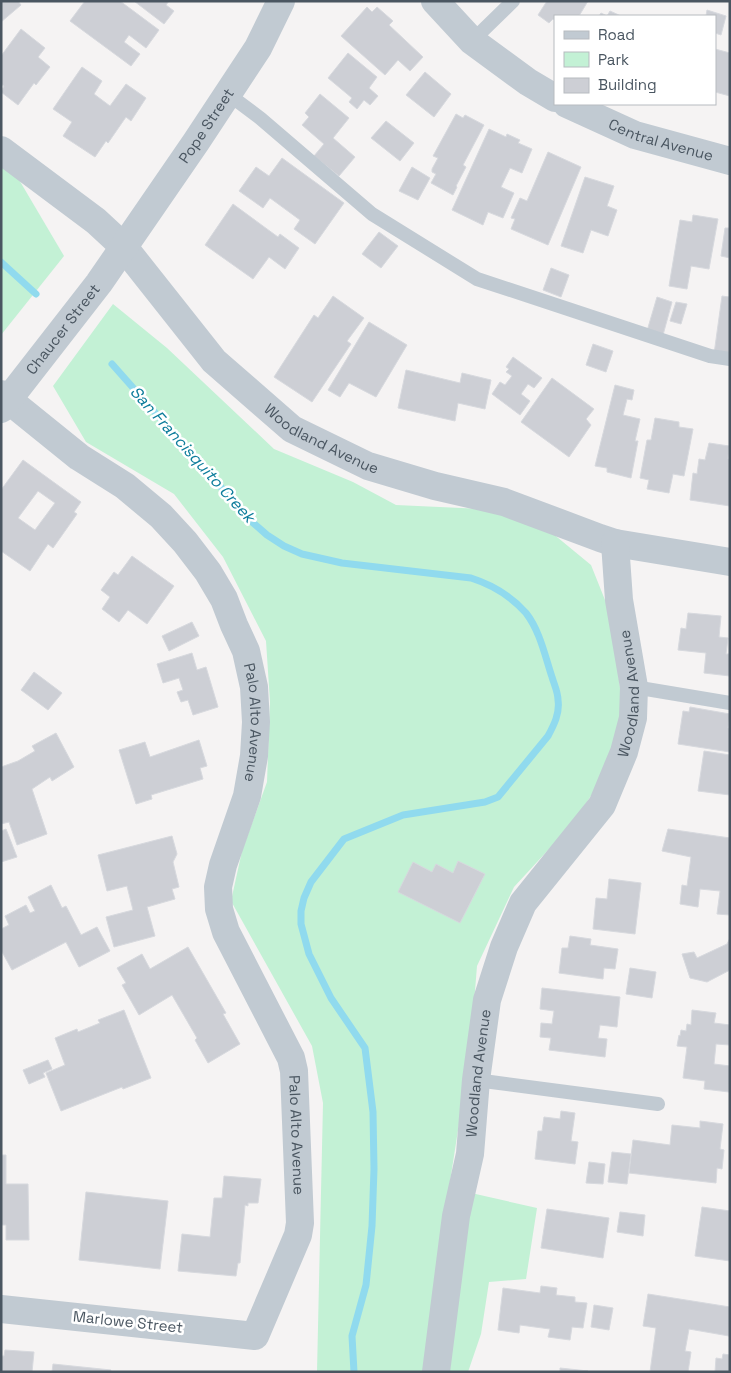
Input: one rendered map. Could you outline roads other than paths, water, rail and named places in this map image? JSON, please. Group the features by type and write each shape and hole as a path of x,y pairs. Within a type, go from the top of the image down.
{"street":[{"name":"Pope Street","path":"123,246 258,48 281,1"},
{"path":"436,1 472,41 528,82 554,97"},
{"name":"Central Avenue","path":"569,105 635,135 730,161"},
{"name":"Woodland Avenue","path":"1,150 88,213 123,246 214,361 292,429 368,466 436,486 504,502 615,543 619,600 634,687 633,718 624,752 602,805 523,903 504,946 487,1000 476,1080 470,1154 456,1216 436,1372"},
{"name":"Chaucer Street","path":"4,401 99,283 123,246"},
{"name":"Palo Alto Avenue","path":"4,401 79,457 125,486 161,516 185,542 208,572 224,599 246,651 254,687 256,722 254,756 247,796 218,887 219,910 226,932 291,1058 294,1071 300,1223 298,1234 255,1336"},
{"path":"615,543 730,562"},
{"name":"Marlowe Street","path":"1,1309 255,1336"}],"lane":[{"path":"472,41 513,1"},
{"path":"228,94 260,118 372,214 477,279 701,353 730,359"},
{"path":"634,687 730,703"},
{"path":"476,1080 658,1104"}],"waterway":[{"name":"San Francisquito Creek","path":"1,262 36,294"},
{"name":"San Francisquito Creek","path":"112,364 251,521 284,546 302,554 342,563 471,578 487,584 508,596 531,620 542,644 557,694 557,714 548,736 498,797 485,802 403,815 344,839 311,882 304,898 301,924 309,954 331,998 365,1048 373,1112 372,1226 366,1285 352,1336 354,1372"}]}
